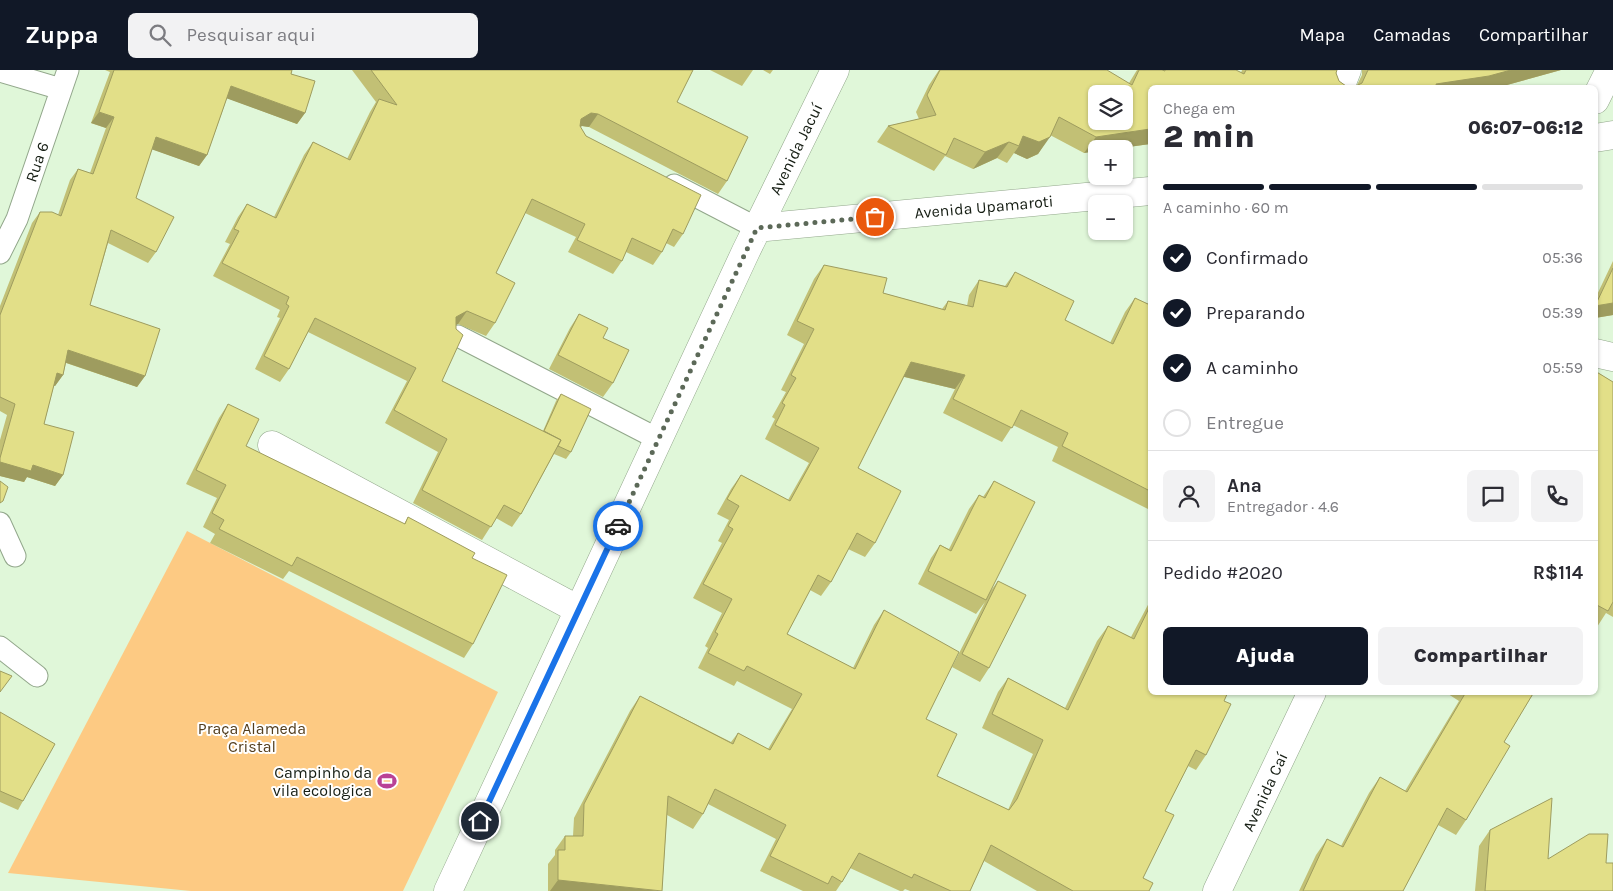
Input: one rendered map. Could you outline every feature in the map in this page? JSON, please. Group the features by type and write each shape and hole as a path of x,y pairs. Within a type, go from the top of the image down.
{"street":[{"name":"Avenida Jacuí","path":"448,891 757,228 835,70"},
{"path":"1341,85 1347,70"},
{"path":"1598,94 1610,70"},
{"path":"1598,138 1613,135"},
{"name":"Avenida Upamaroti","path":"757,228 1148,191"},
{"path":"1598,354 1613,357"},
{"path":"272,445 579,610"},
{"name":"Avenida Caí","path":"1218,891 1311,695"}],"lane":[{"path":"0,71 65,79"},
{"name":"Rua 6","path":"0,252 17,219 65,79"},
{"path":"653,174 757,228"},
{"path":"458,336 658,439"},
{"path":"0,523 15,556"},
{"path":"0,647 37,676"}],"green space":[{"name":"Praça Alameda Cristal","path":"187,531 498,692 403,891 191,891 8,873"}],"building":[{"path":"114,70 292,70 291,74 315,81 305,113 231,86 207,155 156,137 136,198 174,217 156,252 111,230 90,305 160,329 145,376 68,350 63,375 57,373 44,424 74,432 63,475 33,465 31,471 0,462 15,404 0,397 0,315 40,212 52,212 61,216 78,169 93,174 114,117 99,112"},
{"path":"371,70 693,70 677,102 748,137 727,181 598,114 591,113 581,119 580,126 586,136 701,195 683,234 673,229 662,252 632,238 622,261 577,240 585,224 532,199 496,273 515,283 495,323 467,311 456,317 456,329 463,335 442,381 561,440 521,514 504,505 491,527 422,490 447,439 394,410 416,368 315,318 289,369 264,356 289,306 286,304 289,297 222,263 239,231 234,229 247,204 276,218 313,142 350,160 379,99 397,105"},
{"path":"940,70 1107,70 1132,85 1139,70 1236,70 1244,74 1246,70 1337,70 1336,73 1339,81 1345,85 1148,85 1148,129 1096,137 1059,117 1050,137 1039,142 1023,136 1019,146 1009,142 985,152 954,138 946,155 888,126 936,115 927,95"},
{"path":"1368,70 1511,70 1489,76 1436,85 1358,85 1362,83"},
{"path":"824,265 887,278 883,293 945,310 948,301 973,307 979,280 1007,287 1015,272 1074,301 1065,320 1113,344 1135,298 1148,304 1148,490 1062,446 1068,433 1021,410 1012,428 953,399 965,375 911,362 858,468 901,491 875,543 857,533 831,582 818,575 787,634 855,669 884,610 959,652 926,719 957,734 937,776 1009,810 1017,799 1043,740 992,714 1008,678 1068,710 1108,626 1134,639 1148,610 1148,695 1227,695 1224,701 1231,704 1206,755 1196,750 1165,811 1174,815 1143,878 1153,883 1149,891 1073,891 991,845 970,891 951,891 914,874 912,878 859,853 842,882 832,876 828,884 770,856 786,825 715,789 703,814 668,796 662,891 558,880 558,850 565,850 565,836 583,836 584,804 640,696 733,744 738,733 770,750 802,694 747,666 744,671 708,653 718,634 715,632 732,599 703,584 733,529 728,526 739,506 727,499 741,475 790,501 819,448 775,425 785,405 782,403 796,378 791,375 814,329 797,321"},
{"path":"1613,268 1613,303 1598,306 1598,300"},
{"path":"579,314 608,328 603,338 629,350 613,383 558,355"},
{"path":"1598,373 1613,382 1613,602 1608,611 1598,606"},
{"path":"561,394 591,409 571,452 558,446 561,440 544,431"},
{"path":"228,404 259,419 246,446 405,524 408,517 475,553 472,558 507,575 473,644 297,557 292,566 219,529 224,520 212,513 226,485 196,470"},
{"path":"0,481 8,487 3,501 0,503"},
{"path":"994,481 1035,502 986,600 928,571 940,545 951,551 979,495 985,498"},
{"path":"998,581 1026,595 989,668 962,654"},
{"path":"0,671 12,676 0,692"},
{"path":"1464,695 1532,695 1504,742 1510,746 1466,820 1447,808 1403,891 1303,891 1327,839 1343,847 1380,777 1407,792"},
{"path":"0,712 55,744 23,801 0,791"},
{"path":"1552,798 1548,859 1589,834 1608,834 1606,863 1613,863 1613,891 1485,891 1490,830"}],"way so far":[{"path":"618,526 757,228 875,217"}],"place":[{"name":"Campinho da vila ecologica","path":"387,781"}],"route":[{"path":"480,821 618,526"}]}
